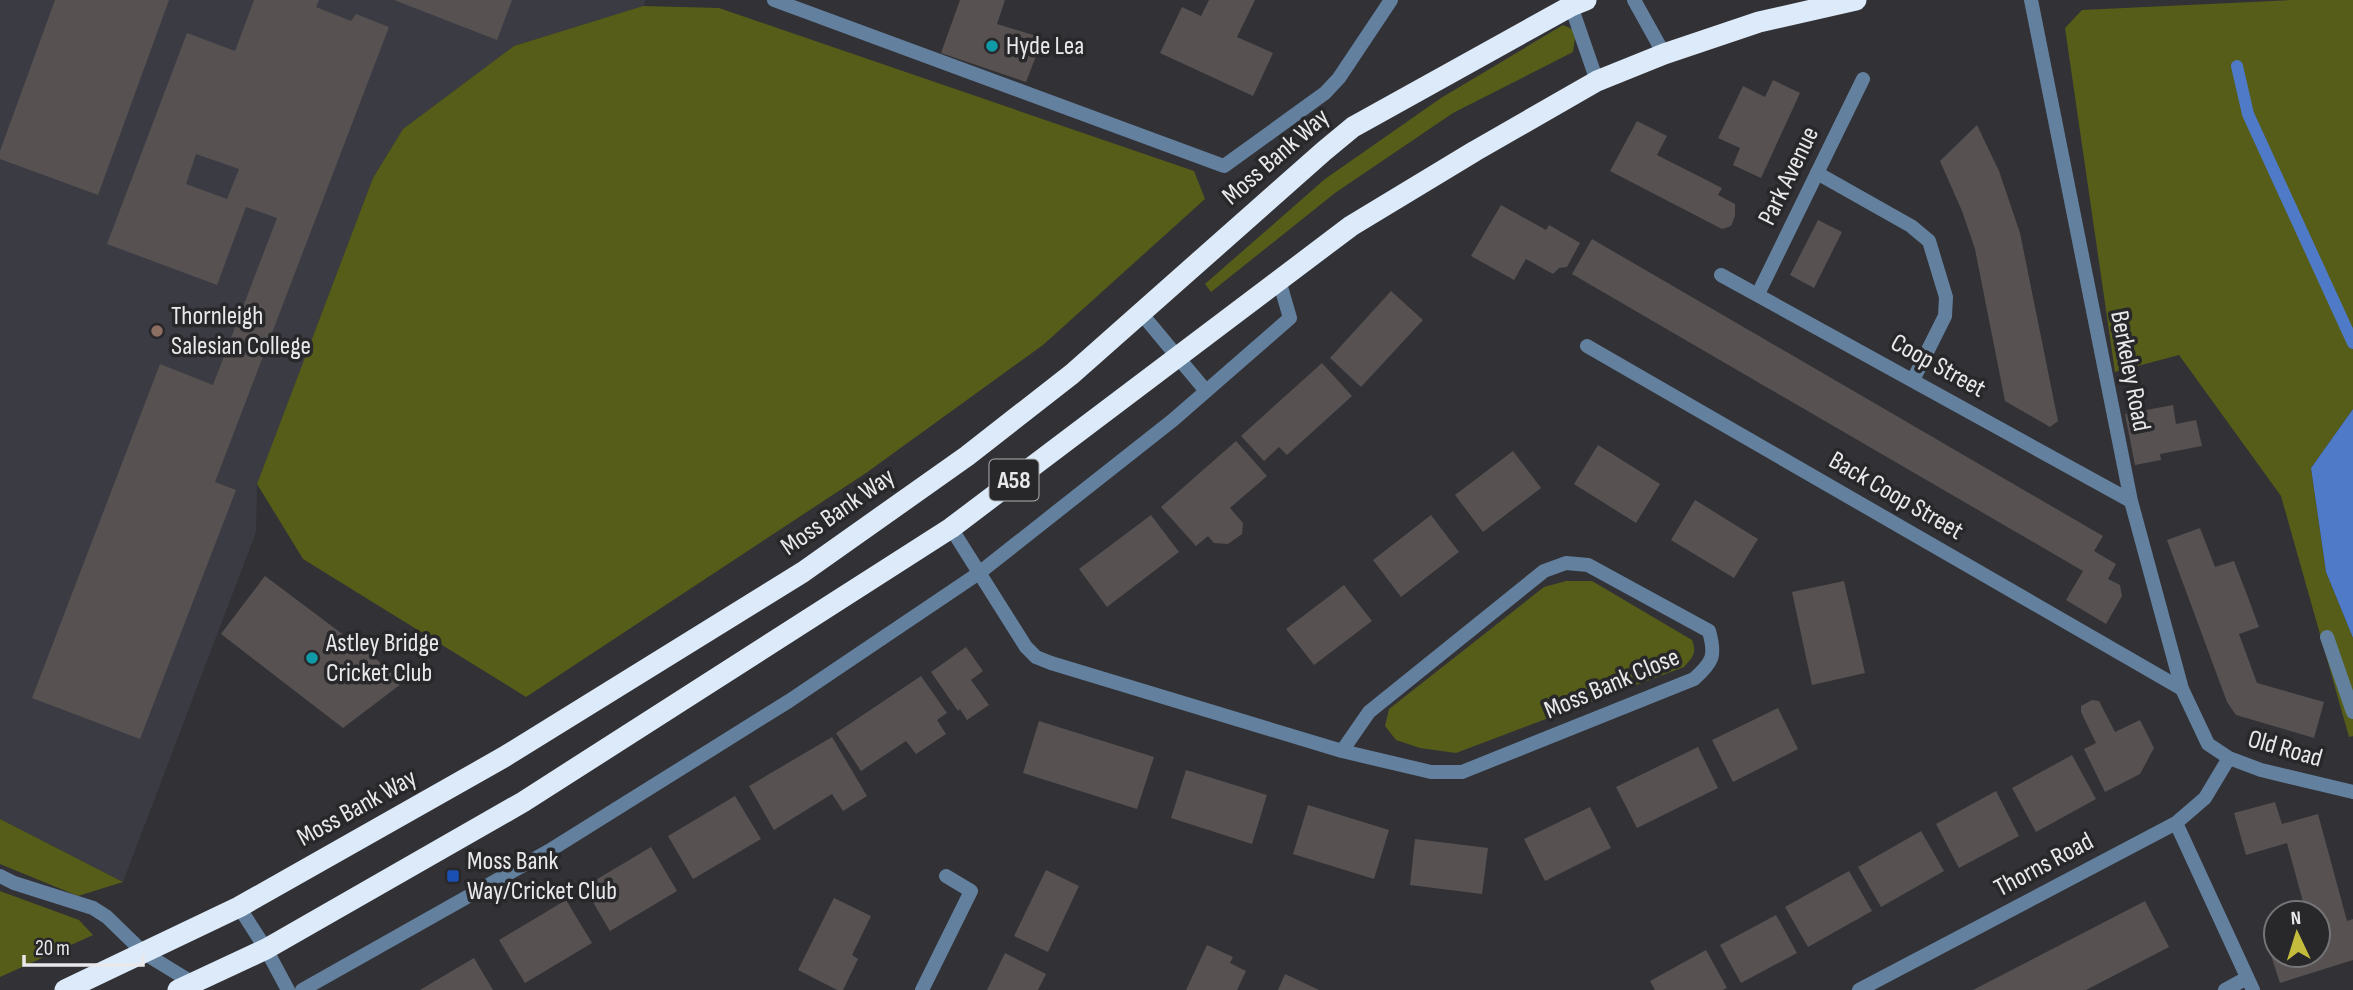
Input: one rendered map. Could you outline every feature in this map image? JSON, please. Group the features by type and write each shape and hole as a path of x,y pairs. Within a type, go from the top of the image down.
{"highway":[{"name":"A58","path":"185,986 266,949 523,802 951,528 1351,226 1597,81 1664,54 1759,22 1856,0"},
{"name":"Moss Bank Way","path":"65,990 239,907 504,757 803,572 967,456 1072,374 1353,127 1575,2"}],"street":[{"path":"774,0 1224,166 1325,93 1339,78 1391,0"},
{"path":"1634,0 1664,54"},
{"name":"Berkeley Road","path":"2031,0 2131,501 2182,689 2208,744"},
{"path":"1575,2 1597,81"},
{"name":"Park Avenue","path":"1758,294 1863,79"},
{"path":"1817,173 1911,226 1929,241 1946,297 1945,316 1913,380"},
{"name":"Coop Street","path":"1721,275 2131,501"},
{"path":"302,990 552,849 789,701 979,573 1173,420 1290,318 1279,280"},
{"path":"1141,313 1206,391"},
{"name":"Back Coop Street","path":"1587,346 2182,689"},
{"name":"Moss Bank Close","path":"951,528 1026,647 1037,657 1342,751 1431,772 1462,772 1694,679 1709,665 1714,649 1709,631 1588,565 1566,563 1544,571 1368,712 1342,751"},
{"path":"2327,637 2353,712"},
{"name":"Old Road","path":"2208,744 2229,758 2262,770 2353,793"},
{"name":"Thorns Road","path":"1859,990 2176,823 2205,798 2229,758"},
{"path":"2176,823 2250,984 2225,990"},
{"path":"0,876 93,908 107,916 144,953 185,986"},
{"path":"922,990 971,891 946,876"},
{"path":"239,907 288,990"}],"shaded area":[{"name":"Thornleigh Salesian College","path":"0,0 646,0 643,6 514,46 403,129 373,178 257,484 256,532 123,882 0,819"}],"green space":[{"path":"2291,0 2353,0 2353,409 2311,468 2326,572 2353,638 2353,736 2349,737 2281,496 2179,355 2115,372 2065,28 2082,10"},
{"path":"643,6 719,8 1194,171 1205,199 1043,345 866,473 526,697 303,559 257,484 373,178 403,129 514,46"},
{"path":"1563,25 1576,31 1573,52 1453,113 1335,193 1211,292 1205,284 1325,179 1441,98"},
{"path":"1566,581 1592,581 1692,640 1692,657 1684,667 1456,753 1420,748 1396,740 1385,726 1389,709 1544,587"},
{"path":"0,819 123,882 78,896 0,864"},
{"path":"0,891 79,920 93,935 0,977"}],"water":[{"path":"2353,409 2353,638 2326,572 2311,468"}],"building":[{"path":"55,0 169,0 98,195 0,159 0,151"},
{"path":"254,0 319,0 316,7 351,21 356,14 389,27 215,482 236,490 140,739 32,698 160,364 213,385 277,218 246,207 217,285 107,244 187,33 235,51","holes":["196,154 239,169 227,199 186,184"]},
{"path":"394,0 512,0 497,40"},
{"name":"Hyde Lea","path":"960,0 1005,0 997,24 1043,38 1026,82 941,53"},
{"path":"1209,0 1255,0 1237,37 1273,53 1253,96 1160,53 1182,7 1201,16"},
{"path":"1773,80 1800,93 1761,178 1733,165 1740,148 1718,138 1743,86 1765,97"},
{"path":"1637,121 1667,136 1657,155 1722,188 1718,195 1735,204 1735,216 1731,226 1722,229 1610,171"},
{"path":"1977,125 1999,171 2020,233 2058,421 2050,427 2005,401 1975,249 1940,161"},
{"path":"1501,205 1546,230 1549,225 1580,243 1567,267 1559,268 1553,274 1526,259 1514,280 1471,256"},
{"path":"1818,220 1842,232 1814,288 1790,275"},
{"path":"1592,239 2103,536 2094,551 2116,564 2108,579 2120,585 2122,596 2106,624 2066,600 2083,571 1572,274"},
{"path":"1391,291 1423,320 1361,387 1330,358"},
{"path":"1322,363 1352,396 1287,455 1279,447 1264,461 1241,436"},
{"path":"2173,405 2176,424 2196,420 2202,446 2160,454 2161,460 2135,465 2125,414"},
{"path":"1236,441 1267,476 1230,508 1243,523 1242,534 1228,544 1214,543 1208,536 1196,546 1161,507"},
{"path":"1598,445 1660,484 1636,523 1574,484"},
{"path":"1513,451 1541,488 1483,532 1455,495"},
{"path":"1695,500 1758,539 1734,578 1671,540"},
{"path":"1151,515 1179,552 1107,607 1079,569"},
{"path":"1431,515 1459,552 1401,597 1373,560"},
{"path":"2200,528 2215,567 2234,561 2259,627 2239,634 2257,683 2324,702 2314,738 2236,715 2227,702 2167,540"},
{"name":"Astley Bridge Cricket Club","path":"265,576 405,681 343,728 221,634"},
{"path":"1844,581 1865,673 1812,685 1792,592"},
{"path":"1344,585 1372,621 1314,665 1286,629"},
{"path":"966,647 983,671 971,680 989,705 967,720 931,672"},
{"path":"921,676 947,713 937,720 946,734 916,754 906,741 861,771 836,733"},
{"path":"2092,700 2099,701 2115,732 2140,720 2154,748 2140,774 2105,792 2084,749 2096,743 2081,712 2081,706"},
{"path":"1778,708 1798,749 1733,782 1712,740"},
{"path":"1039,721 1154,757 1137,809 1023,773"},
{"path":"832,737 867,796 843,811 832,794 774,830 749,786"},
{"path":"1698,747 1718,788 1637,828 1616,787"},
{"path":"2072,755 2096,799 2036,832 2012,788"},
{"path":"1186,770 1267,795 1252,844 1171,818"},
{"path":"1996,791 2019,836 1959,868 1936,824"},
{"path":"735,796 761,839 693,879 668,836"},
{"path":"2275,802 2282,824 2318,814 2347,921 2353,919 2353,960 2332,967 2332,899 2302,899 2287,843 2246,855 2234,813"},
{"path":"1308,805 1389,830 1374,879 1293,854"},
{"path":"1590,807 1611,848 1545,881 1524,839"},
{"path":"1921,831 1944,871 1881,907 1858,867"},
{"path":"1415,839 1488,848 1482,894 1410,885"},
{"path":"651,847 677,891 610,931 584,887"},
{"path":"1046,870 1079,886 1048,952 1014,936"},
{"path":"1849,871 1872,911 1808,947 1785,907"},
{"path":"834,898 871,916 852,955 858,959 843,990 837,990 798,970"},
{"path":"566,900 592,943 525,983 499,940"},
{"path":"2145,901 2169,947 2144,960 2086,990 1973,990"},
{"path":"1776,915 1797,953 1741,983 1720,945"},
{"path":"1207,945 1233,957 1230,963 1246,971 1237,990 1186,990"},
{"path":"1706,950 1727,988 1655,990 1650,981"},
{"path":"1005,953 1046,974 1038,990 987,990"},
{"path":"474,958 493,990 420,990 440,978"},
{"path":"2275,969 2324,969 2280,983"},
{"path":"1285,974 1319,990 1278,990"}],"waterway":[{"path":"2237,66 2248,114 2353,343"}],"place":[{"name":"Hyde Lea","path":"992,46"},
{"name":"Thornleigh Salesian College","path":"157,331"},
{"name":"Astley Bridge Cricket Club","path":"312,658"},
{"name":"Moss Bank Way/Cricket Club","path":"453,876"}]}
